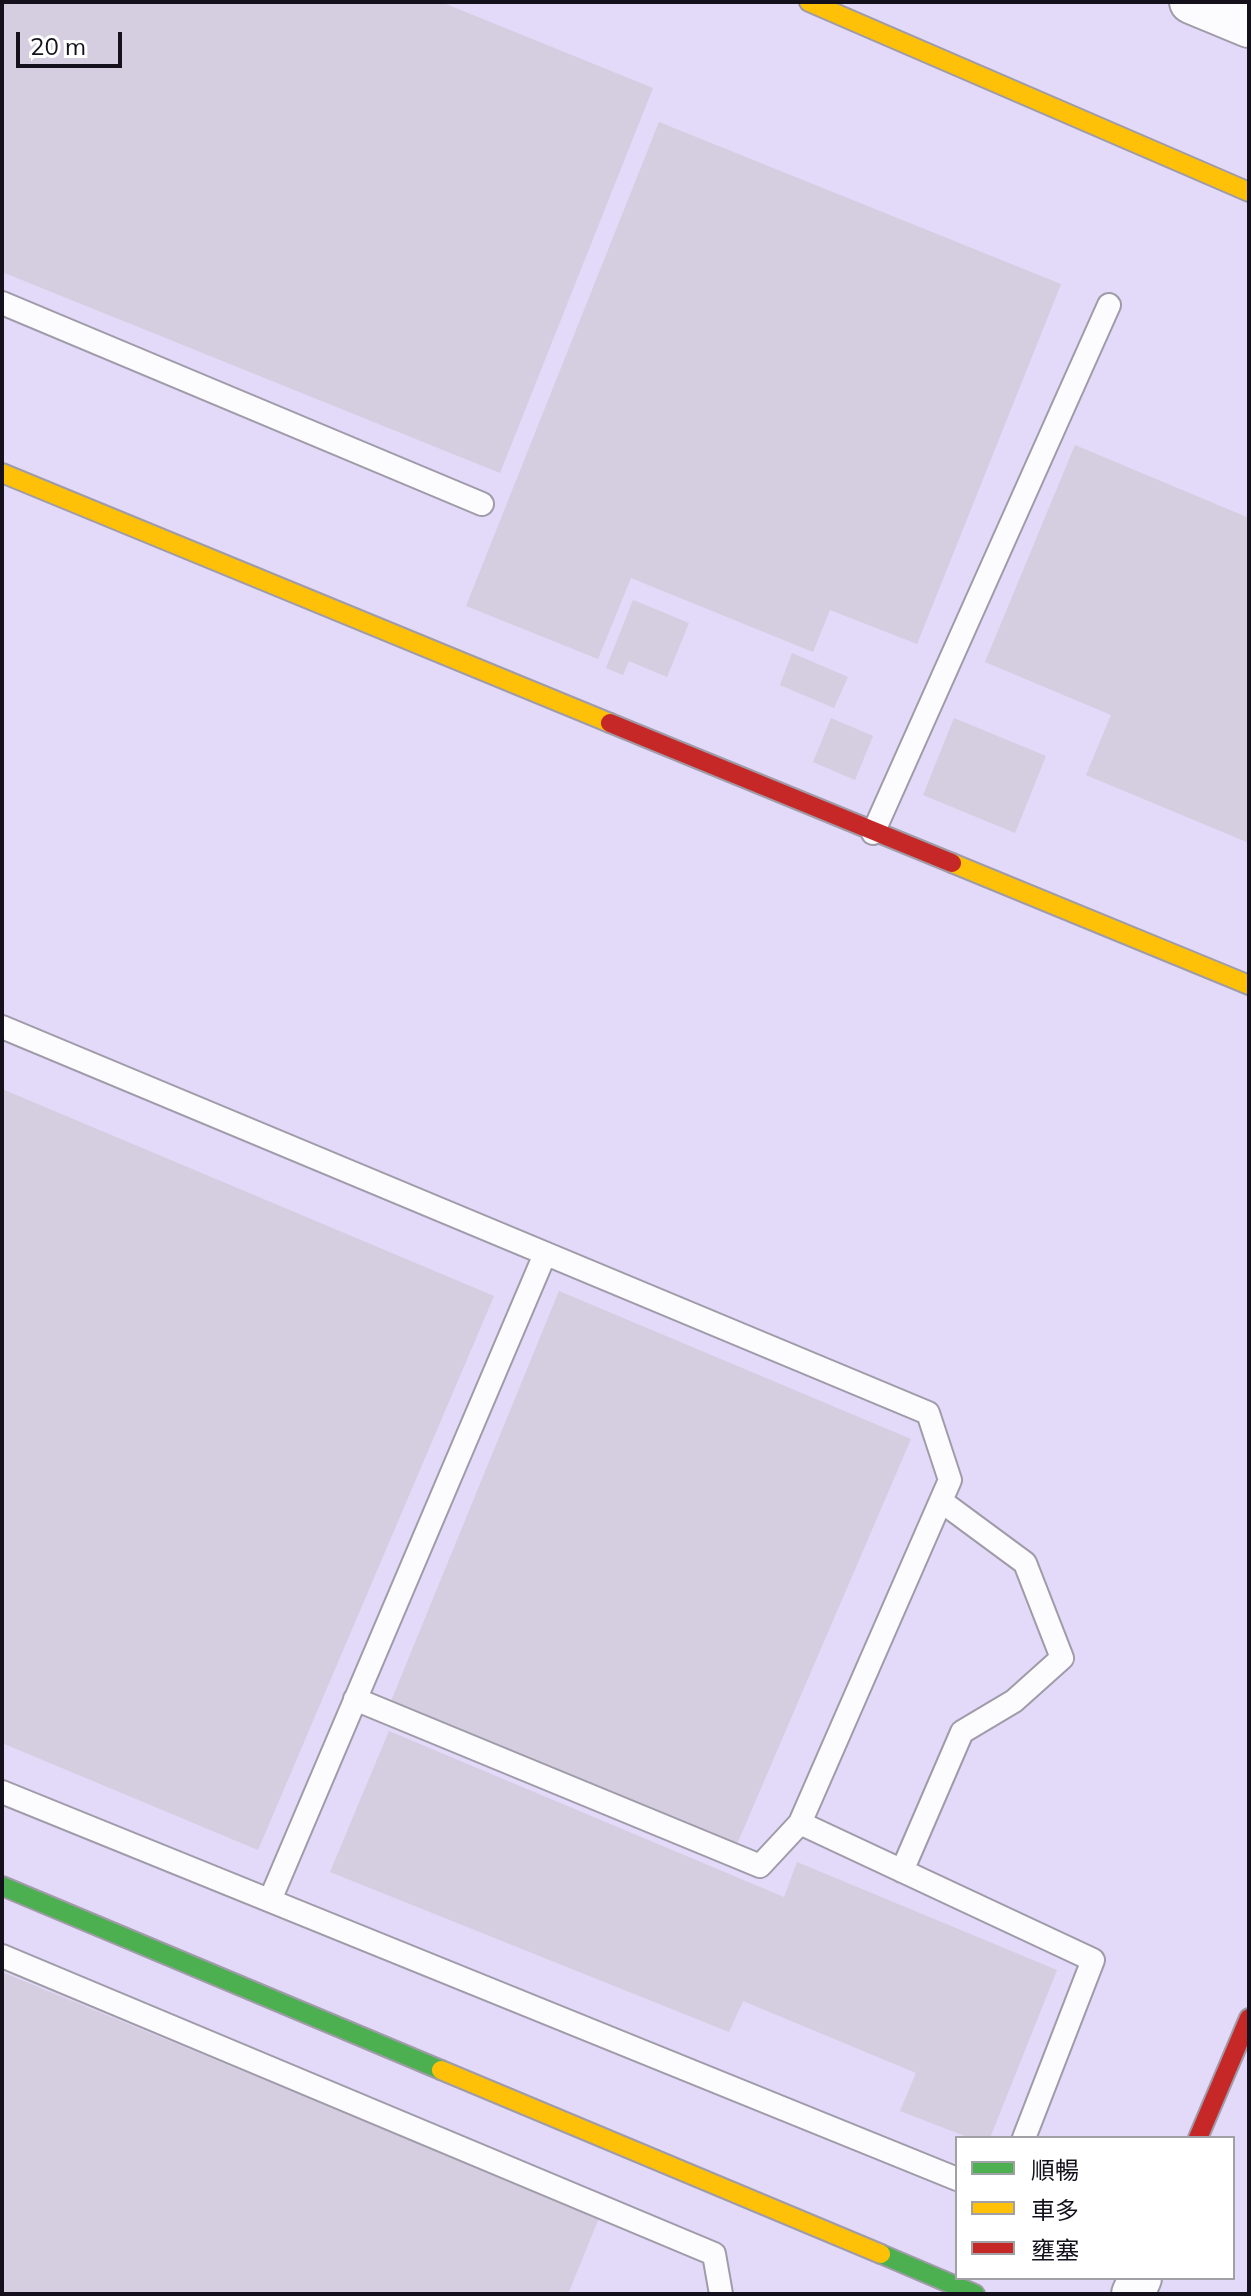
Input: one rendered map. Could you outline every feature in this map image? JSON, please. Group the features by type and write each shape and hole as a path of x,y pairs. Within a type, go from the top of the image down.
{"street":[{"path":"809,2 1249,192"},
{"path":"1191,2 1249,26"},
{"path":"2,473 1249,985"},
{"path":"2,1886 975,2294"},
{"path":"1199,2136 1249,2018"}],"lane":[{"path":"2,303 482,504"},
{"path":"873,833 1109,305"},
{"path":"2,1027 928,1413 950,1480 800,1823 760,1866 355,1699"},
{"path":"270,1900 545,1254"},
{"path":"902,1871 962,1732 1014,1701 1062,1658 1025,1563 941,1501"},
{"path":"2,1792 955,2178"},
{"path":"800,1823 1093,1960 1025,2136"},
{"path":"2,1956 714,2254 721,2294"}],"shaded area":[{"path":"2,2 1249,2 1249,2294 2,2294"}],"building":[{"path":"2,2 441,2 653,88 500,473 2,272"},
{"path":"659,122 1061,284 917,644 830,610 813,652 631,578 598,659 466,606"},
{"path":"1075,445 1249,518 1249,843 1086,775 1111,715 985,662"},
{"path":"633,600 689,623 667,677 629,661 623,675 606,668"},
{"path":"792,653 848,677 834,708 780,685"},
{"path":"831,718 873,736 855,780 813,762"},
{"path":"954,718 1046,756 1015,833 923,795"},
{"path":"2,1089 494,1296 258,1850 2,1743"},
{"path":"559,1291 911,1439 737,1844 389,1706"},
{"path":"389,1731 784,1897 797,1862 1057,1970 991,2136 965,2136 900,2111 916,2073 743,2001 729,2032 330,1872"},
{"path":"2,1972 599,2218 568,2294 2,2294"}],"traffic: fast":[{"path":"2,1886 441,2070"},
{"path":"881,2254 975,2294"}],"traffic: slow":[{"path":"809,2 1249,192"},
{"path":"2,473 610,723"},
{"path":"952,863 1249,985"},
{"path":"441,2070 881,2254"}],"traffic: jam":[{"path":"610,723 952,863"},
{"path":"1199,2136 1249,2018"}]}
